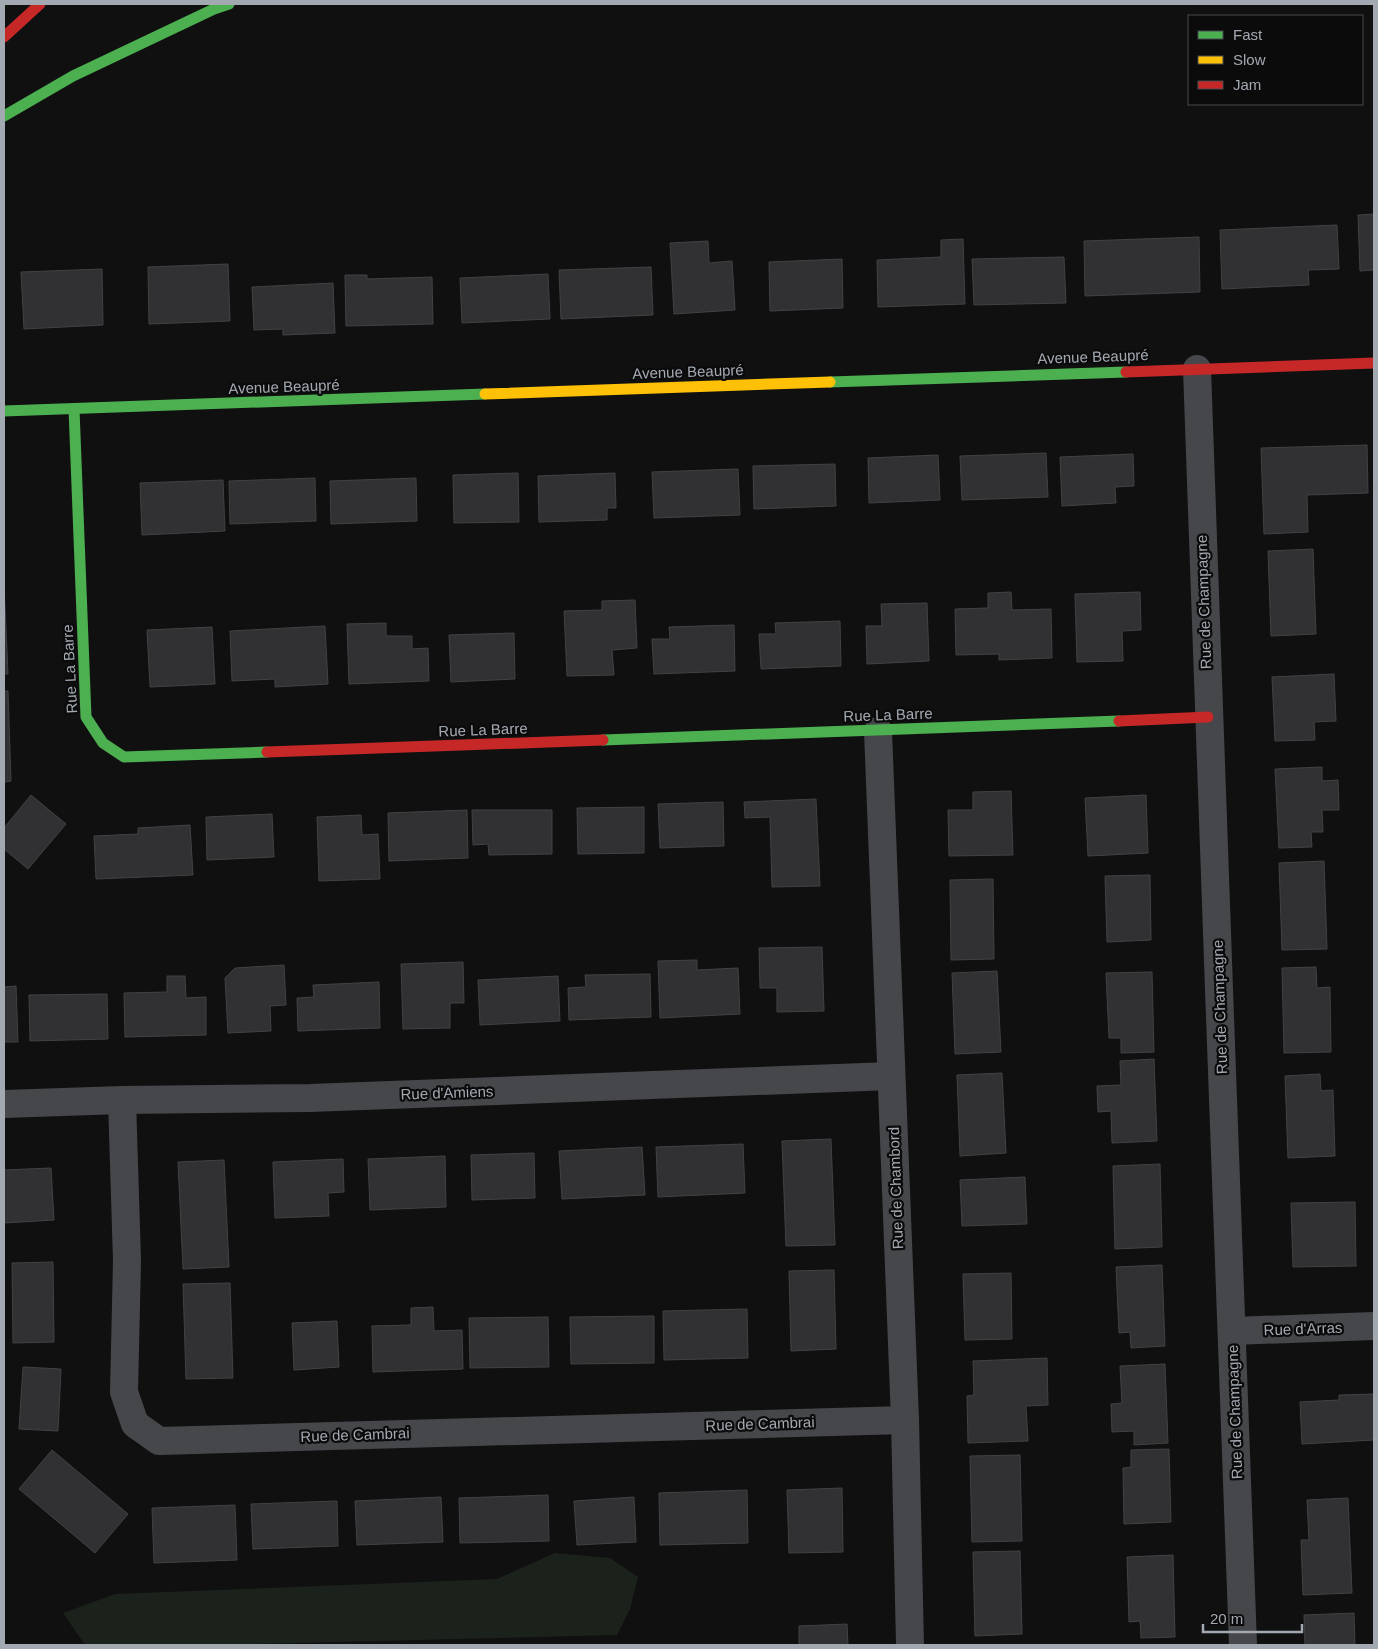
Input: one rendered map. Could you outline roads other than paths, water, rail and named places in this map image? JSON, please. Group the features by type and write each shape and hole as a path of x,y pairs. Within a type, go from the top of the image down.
{"main road":[{"path":"4,37 40,4"},
{"path":"4,116 73,76 214,9 229,4"},
{"name":"Avenue Beaupré","path":"4,411 1374,362"},
{"name":"Rue La Barre","path":"74,409 86,717 103,743 124,757 878,731 1208,717"}],"street":[{"name":"Rue de Champagne","path":"1197,369 1208,717 1243,1645"},
{"name":"Rue de Chambord","path":"878,731 905,1420 910,1645"},
{"name":"Rue d'Amiens","path":"4,1104 122,1100 310,1098 891,1076"},
{"name":"Rue de Cambrai","path":"122,1100 127,1260 124,1392 135,1424 159,1441 905,1420"},
{"name":"Rue d'Arras","path":"1232,1331 1374,1326"}]}
